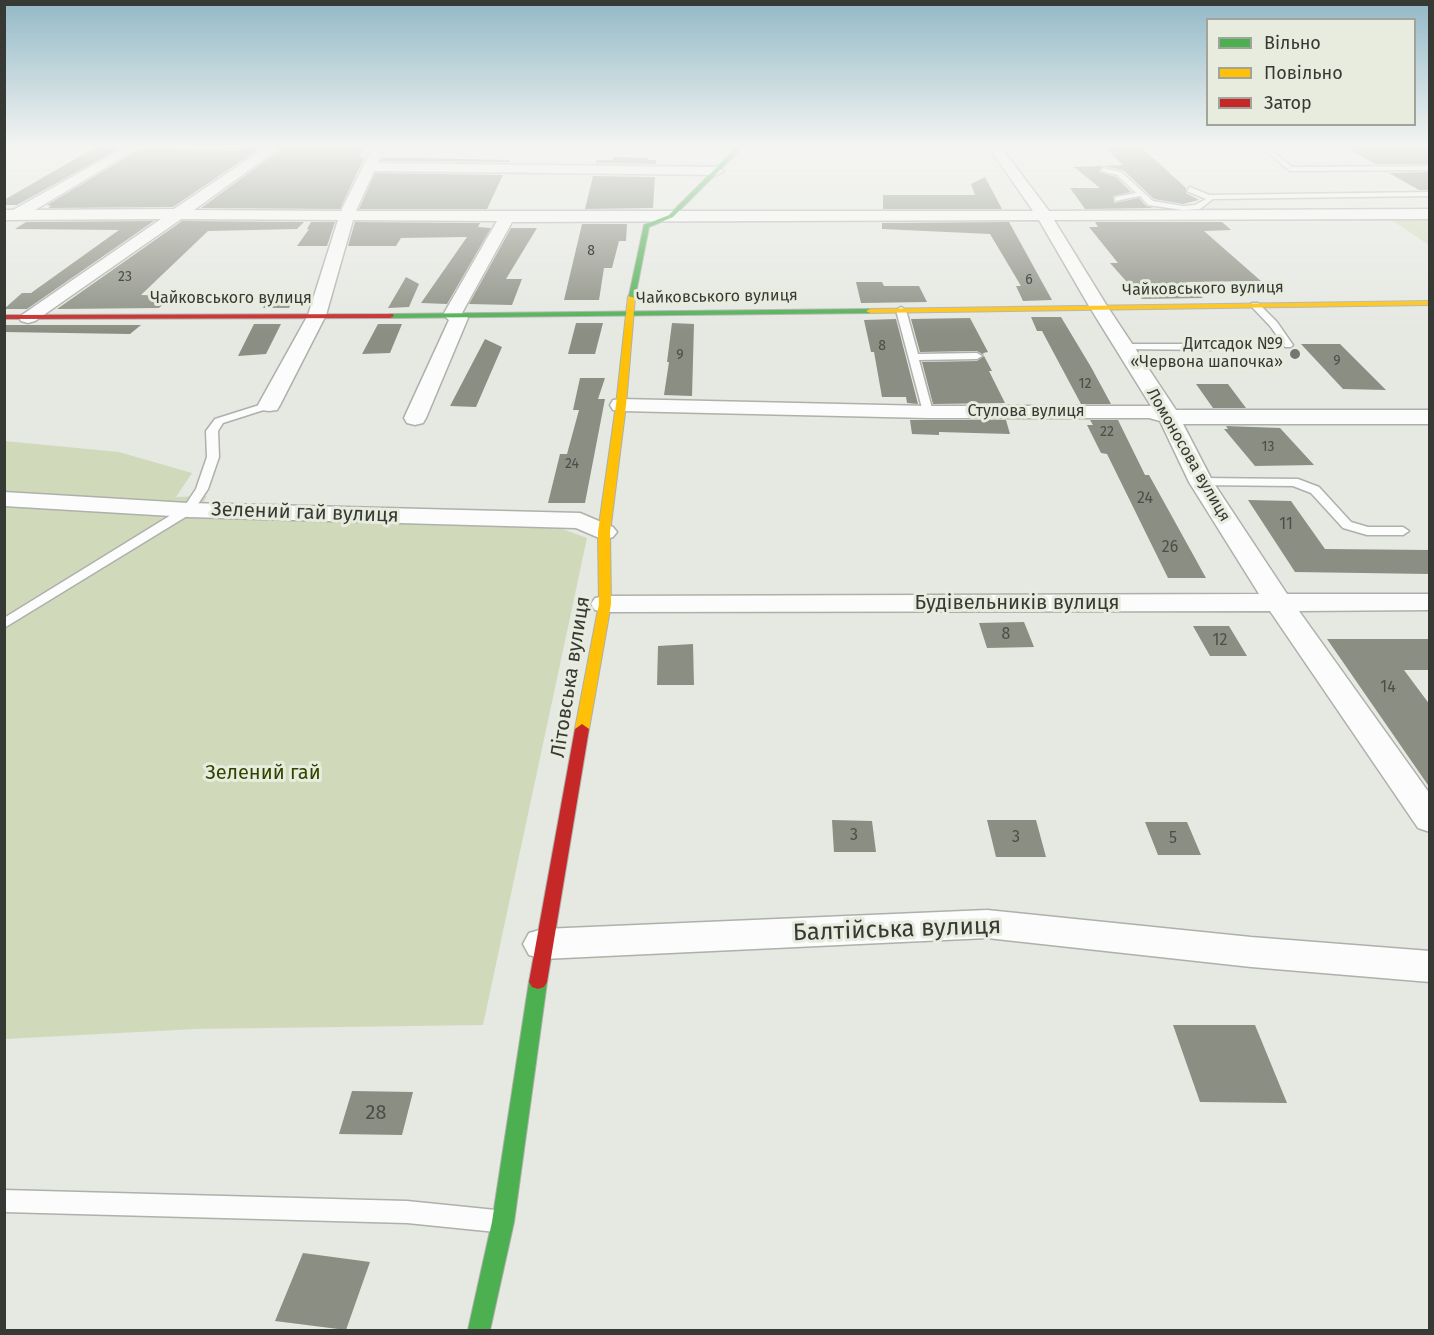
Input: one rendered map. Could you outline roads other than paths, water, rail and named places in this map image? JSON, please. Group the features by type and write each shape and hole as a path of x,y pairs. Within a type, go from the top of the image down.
{"street":[{"path":"8,217 24,208"},
{"path":"28,317 183,208"},
{"path":"269,405 317,315 351,208"},
{"name":"Літовська вулиця","path":"479,1330 503,1222 543,944 605,604 604,532 621,405 628,315 646,226 671,216 679,208"},
{"name":"Ломоносова вулиця","path":"1039,208 1169,417 1201,482 1279,603 1415,778 1430,820"},
{"path":"8,217 175,214 347,216 1430,214"},
{"path":"415,418 459,318 452,315 507,216"},
{"name":"Чайковського вулиця","path":"4,316 628,315 1098,306 1430,303"},
{"name":"Стулова вулиця","path":"621,405 928,412 1149,412 1169,417 1430,417"},
{"name":"Зелений гай вулиця","path":"4,499 188,510 580,520 604,532"},
{"name":"Будівельників вулиця","path":"605,604 1430,602"},
{"name":"Балтійська вулиця","path":"543,944 987,924 1251,952 1430,967"}],"lane":[{"path":"1255,305 1274,324 1288,345"},
{"path":"901,310 928,412"},
{"path":"1124,347 1215,347"},
{"path":"915,357 977,356"},
{"path":"4,624 188,510 202,489 213,457 212,431 219,421 269,405"},
{"path":"1201,482 1294,482 1315,490 1347,525 1367,531 1403,531"},
{"path":"4,1201 407,1212 503,1222"}],"place":[{"name":"Дитсадок №9 «Червона шапочка»","path":"1295,354"}],"park label":[{"name":"Зелений гай","path":"263,773"}]}
